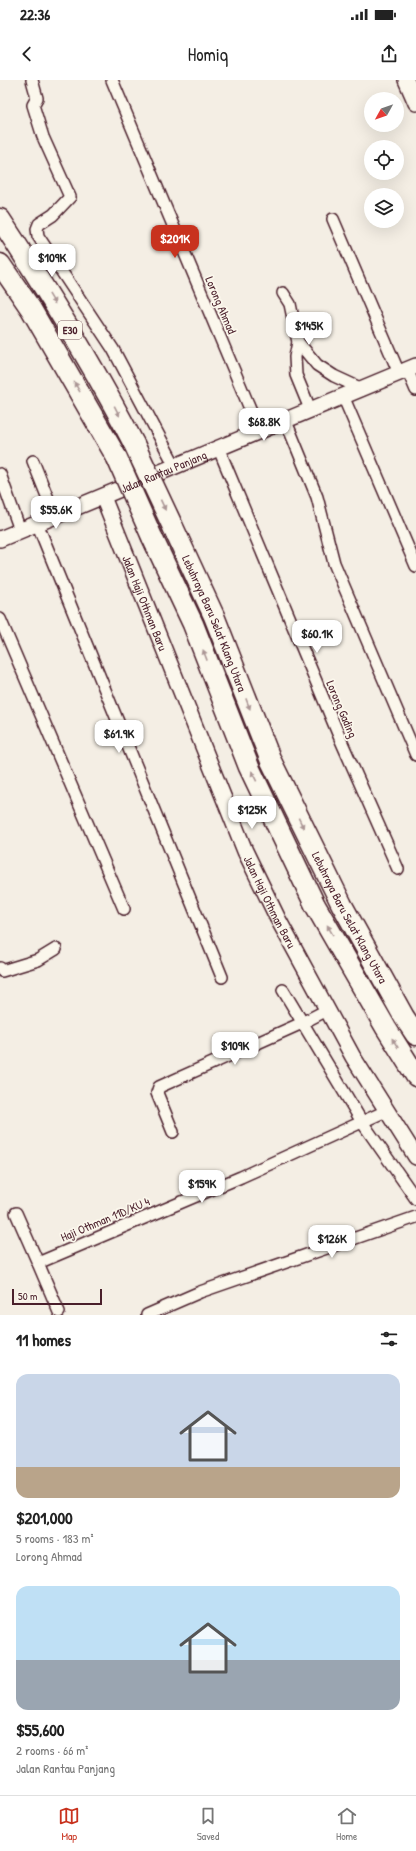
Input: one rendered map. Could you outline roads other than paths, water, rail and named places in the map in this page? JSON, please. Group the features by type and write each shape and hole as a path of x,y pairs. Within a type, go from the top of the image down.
{"highway":[{"name":"Lebuhraya Baru Selat Klang Utara","path":"0,219 53,300 112,400 214,616 271,761 342,905 404,1017 416,1035"},
{"name":"Lebuhraya Baru Selat Klang Utara","path":"0,264 31,308 117,458 193,624 249,767 315,905 386,1028 416,1076"}],"street":[{"path":"32,80 37,98 33,105 43,137 70,197 53,215 39,224 36,229 38,236 113,349 175,466"},
{"name":"Lorong Ahmad","path":"112,80 259,430"},
{"path":"406,80 416,103"},
{"path":"333,219 408,369 416,390"},
{"path":"283,293 290,304 298,342 295,357 296,375 310,409"},
{"path":"298,342 317,365 334,376 360,388"},
{"name":"Jalan Rantau Panjang","path":"0,539 408,369"},
{"path":"343,396 416,566"},
{"path":"285,419 317,497 334,563 416,755"},
{"name":"Lorong Gading","path":"218,447 339,736 398,869"},
{"path":"34,462 55,516"},
{"path":"0,474 20,530"},
{"name":"Jalan Haji Othman Baru","path":"103,497 245,851 278,919 353,1057 416,1157"},
{"path":"37,523 222,977"},
{"path":"0,619 124,909"},
{"path":"0,968 2,971 38,960 56,949"},
{"path":"283,990 362,1122 416,1199"},
{"path":"173,1132 157,1093 159,1087 302,1023 327,1010"},
{"name":"Haji Othman 11D/KU 4","path":"38,1263 202,1191 240,1177 386,1111"},
{"path":"16,1213 59,1312"},
{"path":"147,1315 200,1292 416,1217"}]}
